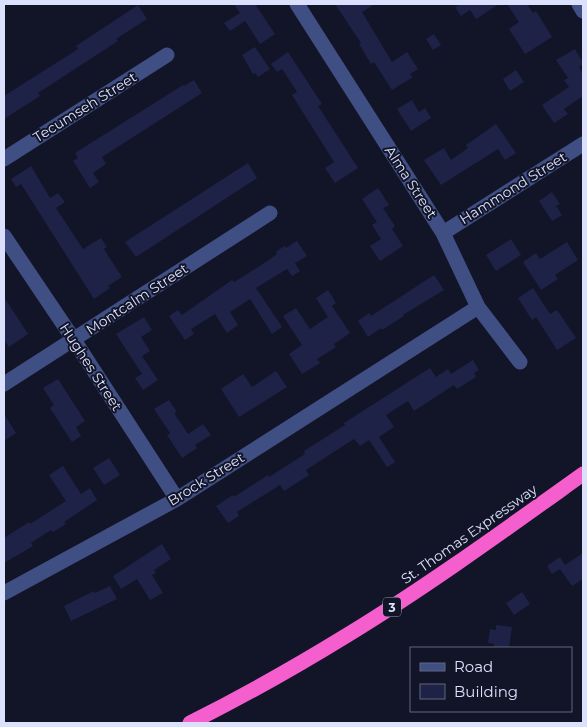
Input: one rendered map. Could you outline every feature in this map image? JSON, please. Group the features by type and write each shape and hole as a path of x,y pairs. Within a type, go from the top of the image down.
{"highway":[{"name":"St. Thomas Expressway","path":"190,723 261,686 349,634 409,595 583,474"}],"street":[{"name":"Alma Street","path":"297,4 443,232 478,307 520,362"},
{"path":"579,4 583,11"},
{"name":"Tecumseh Street","path":"4,159 167,55"},
{"name":"Hammond Street","path":"443,232 583,144"},
{"name":"Montcalm Street","path":"4,384 270,213"},
{"name":"Hughes Street","path":"4,236 177,499"},
{"name":"Brock Street","path":"4,593 177,499 478,307"}],"building":[{"path":"234,4 255,4 275,34 260,44 245,21 230,31 224,23 240,13"},
{"path":"335,4 375,4 362,12 392,62 407,52 418,69 410,74 413,77 392,90 374,62 371,64 359,44 361,43"},
{"path":"461,4 499,4 476,19 470,10 461,16 455,7"},
{"path":"507,4 527,4 533,13 536,11 552,37 525,54 509,29 519,22"},
{"path":"138,5 147,19 116,39 118,41 38,93 40,96 4,119 4,96 78,49 76,46"},
{"path":"434,34 441,45 433,50 426,39"},
{"path":"255,47 270,69 258,77 255,73 253,74 242,55"},
{"path":"575,49 583,63 579,67 583,74 583,96 564,109 568,114 554,123 542,105 569,87 564,80 568,78 556,60"},
{"path":"288,52 322,104 318,106 358,168 335,183 325,168 334,162 292,95 297,92 282,69 277,72 271,64"},
{"path":"516,70 524,82 510,91 503,79"},
{"path":"194,80 202,93 102,157 106,164 93,173 99,182 90,188 73,161 78,158 75,153"},
{"path":"412,100 419,112 425,108 431,118 411,131 397,109"},
{"path":"496,124 516,153 505,160 498,149 441,185 424,160 444,148 451,160 468,148 466,145"},
{"path":"248,163 257,178 136,257 125,242"},
{"path":"31,166 50,198 58,193 65,202 56,208 83,249 101,238 107,247 104,249 122,277 108,286 110,288 94,299 21,184 16,187 11,179"},
{"path":"378,188 389,205 383,208 395,226 392,229 403,246 380,261 370,246 381,239 372,225 377,222 362,199"},
{"path":"552,192 560,204 556,206 562,215 552,221 539,201"},
{"path":"511,239 521,255 496,271 486,255"},
{"path":"297,241 307,256 295,263 300,271 292,276 287,269 256,288 282,327 272,334 250,299 230,312 238,325 227,333 215,314 191,329 194,334 185,340 169,316 178,310 182,315 232,280 234,282 269,260 284,246 286,248"},
{"path":"567,242 578,260 555,275 558,279 541,290 523,262 536,253 540,259"},
{"path":"434,275 444,290 368,337 358,321 369,313 371,316"},
{"path":"533,288 550,314 557,310 576,338 557,350 536,317 532,320 518,298"},
{"path":"328,290 336,303 332,306 350,333 334,344 336,347 317,359 320,363 302,374 289,354 302,345 283,316 296,308 310,329 328,317 316,298"},
{"path":"4,297 28,334 9,347 4,340"},
{"path":"144,317 152,330 141,337 150,351 142,356 158,380 143,390 135,378 142,374 116,334"},
{"path":"473,360 479,370 474,373 476,377 457,389 454,385 414,411 408,401 386,415 394,427 379,437 395,462 387,467 369,440 360,446 354,439 306,470 309,475 284,491 280,485 237,512 239,516 228,523 216,506 268,475 269,477 305,454 304,451 345,425 344,423 430,368 436,377 448,369 451,374"},
{"path":"276,371 287,387 239,417 221,389 243,374 252,387"},
{"path":"58,379 85,421 76,427 81,436 72,442 50,408 54,405 43,388"},
{"path":"169,400 177,412 174,413 188,434 203,424 211,435 195,445 197,448 182,458 167,435 170,433 154,409"},
{"path":"4,414 16,433 4,441"},
{"path":"109,458 120,475 104,485 93,468"},
{"path":"63,466 81,494 90,488 97,500 64,522 66,524 53,532 51,530 31,543 33,546 4,563 4,538 66,501 49,475"},
{"path":"162,544 171,559 154,570 156,573 152,575 163,593 150,600 137,579 121,589 113,576"},
{"path":"583,553 583,579 572,586 560,569 552,574 547,566 560,557 565,565"},
{"path":"110,586 117,599 71,621 64,606 94,591 95,593"},
{"path":"522,592 530,604 514,615 506,603"},
{"path":"496,625 512,627 509,647 494,647 494,644 488,643 490,629 496,630"}]}
